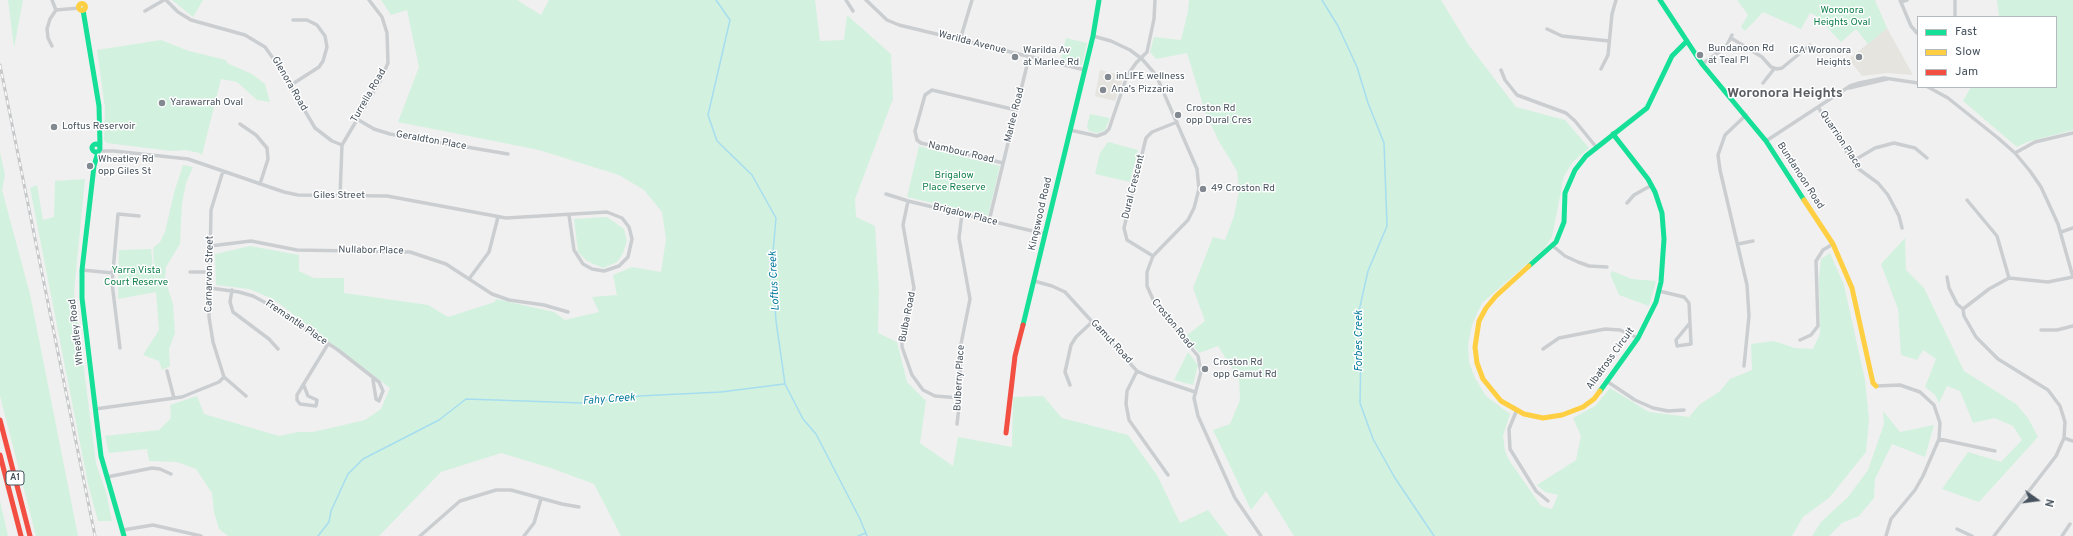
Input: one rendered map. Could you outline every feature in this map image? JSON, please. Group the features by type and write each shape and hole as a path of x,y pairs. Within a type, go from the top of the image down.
{"main road":[{"name":"Kingswood Road","path":"1006,433 1015,356 1085,70 1099,0"},
{"name":"Bundanoon Road","path":"1660,0 1702,64 1746,115 1766,141 1833,244 1852,288 1873,383 1876,386"},
{"name":"Wheatley Road","path":"81,5 99,106 98,149 94,166 82,270 82,298 101,456 123,533"},
{"name":"Albatross Circuit","path":"1613,134 1652,185 1660,205 1664,222 1664,239 1659,291 1649,319 1638,338 1608,382 1594,399 1583,407 1570,413 1543,418 1516,412 1496,396 1483,379 1476,356 1477,329 1483,314 1492,300 1553,246 1563,227 1565,193 1569,181 1581,162 1613,134 1649,105 1672,56 1687,42"},
{"name":"A1","path":"0,420 30,536"},
{"name":"A1","path":"0,455 21,536"}],"street":[{"path":"52,0 56,10"},
{"path":"145,11 165,0"},
{"name":"Glenora Road","path":"165,0 178,12 191,20 245,35 261,43 274,57 315,128 332,141 342,145"},
{"name":"Turrella Road","path":"340,196 342,145 380,81 389,56 387,33 382,17 369,0"},
{"path":"846,0 853,11"},
{"name":"Warilda Avenue","path":"866,0 892,22 1085,70"},
{"path":"960,40 972,0"},
{"path":"1070,130 1097,136 1105,134 1110,126 1127,76 1136,63 1142,59 1147,52 1152,31 1155,0"},
{"path":"1601,69 1608,56 1612,14 1616,0"},
{"path":"1907,0 1900,1 1911,26 1917,33"},
{"path":"1954,0 1955,16"},
{"path":"52,46 48,38 47,28 50,19 56,10 81,5"},
{"path":"290,86 319,67 323,61 326,47 325,36 317,25 307,20 293,20"},
{"path":"1547,29 1562,36 1609,41"},
{"name":"Croston Road","path":"1093,36 1117,43 1142,59 1159,81 1197,170 1199,195 1188,220 1153,256 1147,272 1148,291 1155,304 1198,356 1201,372 1195,392 1195,403 1198,416 1232,493 1261,536"},
{"path":"1702,64 1726,47 1732,36 1762,57 1774,69"},
{"path":"1763,83 1774,69 1782,68 1810,45"},
{"name":"Marlee Road","path":"989,221 1029,57"},
{"path":"1501,70 1505,80 1518,95 1566,113 1576,120 1597,148"},
{"path":"1766,141 1849,88 1886,79 1917,83"},
{"path":"1934,88 1956,104 2015,153 2041,187 2061,232 2073,277 2048,282 2025,278 2009,278 1989,288 1963,309"},
{"name":"Nambour Road","path":"1003,163 922,143 917,140 915,131 924,98 929,91 935,90 1016,110"},
{"name":"Quarrion Place","path":"1818,107 1860,171 1878,183 1888,195 1899,216 1902,228"},
{"path":"1744,366 1749,305 1746,280 1720,170 1718,155 1725,135 1746,115"},
{"name":"Geraldton Place","path":"357,119 374,129 390,134 508,154"},
{"name":"Dural Crescent","path":"1153,256 1126,240 1124,228 1146,138 1152,132 1177,122"},
{"path":"240,124 262,140 267,148 268,159 260,184"},
{"path":"2015,153 2035,142 2073,133"},
{"path":"1853,162 1874,148 1888,144 1910,146 1927,158"},
{"name":"Giles Street","path":"98,149 188,159 291,194 388,196 498,217 513,218 607,212 622,218 629,227 632,239 628,257 620,266 604,271 592,269 583,264 576,255 572,245 569,215"},
{"name":"Carnarvon Street","path":"223,171 212,202 209,324 224,377"},
{"path":"1627,203 1634,195 1652,185"},
{"name":"Brigalow Place","path":"886,194 908,201 1045,234"},
{"path":"1967,200 1998,236 2009,278"},
{"name":"Bulba Road","path":"908,201 903,225 914,288 902,338 902,347 912,375 923,390 935,396 960,398"},
{"path":"120,348 112,291 118,214 139,216"},
{"name":"Bulberry Place","path":"957,424 960,398 961,344 970,299 959,238 962,214"},
{"path":"469,279 489,252 498,217"},
{"path":"2061,232 2073,228"},
{"name":"Nullabor Place","path":"210,246 251,241 297,250 405,252 437,260 469,279 484,290 502,298 544,305 568,312"},
{"path":"1738,244 1753,241"},
{"path":"1800,340 1811,335 1818,326 1816,261 1823,250 1833,244"},
{"path":"1553,246 1565,256 1578,262 1589,266 1607,267"},
{"path":"82,270 113,273"},
{"path":"190,272 210,272"},
{"path":"1947,277 1949,288 1957,304 1963,309 1964,316 1973,332 1992,354 2041,385 2053,395 2063,412 2065,422 2064,438 2056,456 1994,536"},
{"name":"Gamut Road","path":"1034,281 1052,286 1065,292 1137,371 1195,392"},
{"name":"Fremantle Place","path":"210,288 232,290 261,299 328,344 383,387 383,395 379,401 376,399 373,380"},
{"path":"232,290 230,302 233,312 269,338 278,349"},
{"path":"1659,291 1686,299 1689,303 1691,344 1677,346 1676,340 1689,324"},
{"path":"1070,385 1065,372 1071,345 1076,337 1092,322"},
{"path":"2041,330 2057,330 2073,326"},
{"path":"1543,349 1559,338 1605,329 1620,330 1638,338"},
{"path":"304,386 308,396 317,400 316,406 306,406 297,401 297,395 304,386 328,344"},
{"path":"166,371 174,398"},
{"path":"1137,371 1127,391 1129,420 1168,476"},
{"path":"95,409 174,398 219,382 224,377 246,396"},
{"path":"1608,382 1635,400 1654,408 1668,411 1684,410"},
{"path":"1876,386 1900,385 1914,389 1925,395 1934,405 1939,417 1939,439 1923,476 1915,490 1891,520 1886,536"},
{"path":"1516,412 1509,429 1510,449 1536,491 1548,501"},
{"path":"2064,438 2073,440"},
{"path":"1939,439 1995,451"},
{"path":"107,477 152,468 160,469 172,474"},
{"path":"420,536 452,508 466,499 503,490 519,492 541,499 579,507"},
{"path":"524,536 534,523 541,499"},
{"path":"2062,536 2070,524"},
{"path":"123,533 153,525 201,536"},
{"path":"1957,529 1972,536"}],"shaded area":[{"path":"1887,28 1913,75 1887,73 1862,76 1849,59"},
{"path":"1100,70 1124,76 1115,101 1095,96"}],"green space":[{"path":"8,0 23,0 14,48"},
{"path":"172,0 203,0 193,17"},
{"path":"381,0 517,0 541,15 549,0 815,0 820,41 844,40 847,15 891,54 893,99 855,199 856,217 875,226 879,289 878,333 897,342 907,382 926,401 920,443 953,466 958,437 1012,447 1013,397 1043,396 1062,418 1128,435 1157,475 1180,523 1208,510 1228,536 621,536 594,484 551,468 501,453 441,472 379,536 228,536 219,529 214,512 212,493 196,469 177,462 149,461 147,449 109,453 105,436 159,430 171,418 170,405 197,396 204,414 279,436 298,432 313,432 365,420 381,409 390,388 273,299 249,289 216,285 215,254 250,246 299,255 299,271 314,278 344,278 344,293 428,305 448,317 495,302 496,299 554,312 565,320 599,312 592,297 617,295 613,275 632,267 661,272 666,239 662,212 644,190 619,175 539,150 398,122 419,67 407,10 391,15"},
{"path":"1189,0 1441,0 1468,44 1516,107 1565,120 1589,148 1573,162 1564,176 1552,237 1544,249 1482,303 1472,325 1468,344 1469,362 1475,378 1486,396 1510,414 1503,436 1505,451 1509,460 1541,506 1552,509 1558,495 1545,492 1537,485 1576,460 1581,436 1573,418 1595,406 1610,388 1649,412 1689,417 1699,405 1720,391 1730,379 1752,370 1751,344 1774,341 1795,348 1813,349 1820,334 1819,278 1821,259 1830,253 1844,285 1865,380 1869,419 1866,452 1829,498 1803,517 1792,536 1294,536 1266,491 1251,510 1213,430 1230,424 1240,400 1239,379 1218,346 1199,353 1186,336 1205,321 1193,288 1213,237 1225,240 1234,216 1239,191 1237,171 1218,140 1204,108 1187,53 1156,59 1150,52 1154,37 1181,40"},
{"name":"Woronora Heights Oval","path":"1737,0 1875,0 1887,28 1868,44 1856,29 1841,42 1815,15 1810,13 1801,29 1763,12 1745,31 1741,27 1748,15"},
{"path":"1997,0 2073,0 2073,130 2027,142 2017,147 1963,101 1970,88 2057,88 2057,16 1999,16"},
{"path":"1066,38 1087,43 1082,65 1061,60"},
{"path":"161,40 189,51 226,60 227,63 252,74 265,84 270,102 257,100 237,82 221,79 202,155 185,150 171,151 107,143 104,140 105,108 97,50"},
{"path":"1090,114 1110,118 1105,130 1098,133 1089,131 1087,127"},
{"path":"1108,142 1138,150 1130,182 1095,174 1100,153"},
{"name":"Brigalow Place Reserve","path":"919,146 1000,166 988,216 907,197"},
{"path":"0,152 5,175 2,190 30,294 78,536 36,536 0,396"},
{"name":"Yarra Vista Court Reserve","path":"183,165 193,167 186,183 182,203 180,244 166,267 165,279 173,304 175,333 169,349 170,366 162,370 159,361 143,355 159,330 156,292 118,299 119,250 151,249 155,285 153,248 160,242 165,232 174,193"},
{"path":"85,179 74,292 96,463 106,492 112,521 98,521 88,484 30,188 37,185 43,220 54,217 55,181"},
{"path":"607,217 624,229 627,241 623,253 617,262 603,268 587,261 578,252 574,219"},
{"path":"1905,238 1906,270 1924,288 1964,371 2016,404 2028,418 2038,437 1979,502 1942,489 1968,452 2001,462 2022,440 2013,426 1994,418 1973,423 1960,391 1947,386 1939,403 1935,395 1925,387 1936,359 1923,350 1917,360 1901,355 1898,309 1881,264"},
{"path":"1612,271 1632,279 1656,281 1649,306 1619,295 1610,274"},
{"path":"1188,352 1198,365 1193,385 1174,380"},
{"path":"1883,411 1900,432 1934,425 1925,457 1892,444 1875,479 1874,498 1859,516 1842,523 1829,536 1812,536 1821,522 1848,497 1868,470 1884,424"},
{"path":"0,501 8,536 0,536"}],"waterway":[{"name":"Loftus Creek","path":"716,0 730,20 708,115 717,141 752,175 776,218 772,264 776,321 785,384 803,419 816,434 860,519 867,536"},
{"name":"Forbes Creek","path":"1322,0 1338,26 1357,67 1368,103 1384,143 1387,226 1368,271 1359,311 1361,345 1360,403 1373,439 1395,478 1434,536"},
{"name":"Fahy Creek","path":"318,536 329,522 331,511 348,474 363,459 439,420 466,399 582,403 639,396 721,392 784,384"},
{"path":"858,536 866,533"}],"railway":[{"path":"0,65 95,536"}],"traffic: fast":[{"path":"1023,325 1093,36 1099,0"},
{"path":"1660,0 1702,64 1766,141 1804,200"},
{"path":"83,10 99,106 100,145"},
{"path":"1529,266 1556,242 1564,222 1565,193 1575,170 1586,156 1647,108 1672,56 1687,41"},
{"path":"1600,391 1638,338 1656,302 1661,282 1664,239 1662,213 1655,192 1648,179 1613,134"},
{"path":"94,144 98,144 100,148 98,152 94,152 92,150 92,146 94,144"},
{"path":"98,152 94,166 82,270 82,298 101,456 124,536"}],"traffic: slow":[{"path":"82,4 85,7 82,10 79,7 82,4"},
{"path":"1804,200 1833,244 1852,288 1873,383 1876,386"},
{"path":"1529,266 1496,296 1486,308 1479,321 1475,347 1477,363 1483,379 1501,401 1524,414 1543,418 1562,415 1583,407 1594,399 1600,391"}],"traffic: jam":[{"path":"1006,433 1015,356 1023,325"},
{"path":"0,420 30,536"},
{"path":"0,455 21,536"}],"place":[{"name":"Bundanoon Rd at Teal Pl","path":"1700,55"},
{"name":"Warilda Av at Marlee Rd","path":"1015,57"},
{"name":"IGA Woronora Heights","path":"1859,57"},
{"name":"inLIFE wellness","path":"1108,77"},
{"name":"Ana's Pizzaria","path":"1103,90"},
{"name":"Yarawarrah Oval","path":"162,103"},
{"name":"Croston Rd opp Dural Cres","path":"1178,115"},
{"name":"Loftus Reservoir","path":"54,127"},
{"name":"Wheatley Rd opp Giles St","path":"90,166"},
{"name":"49 Croston Rd","path":"1203,189"},
{"name":"Croston Rd opp Gamut Rd","path":"1205,369"}],"district":[{"name":"Woronora Heights","path":"1785,94"}]}
